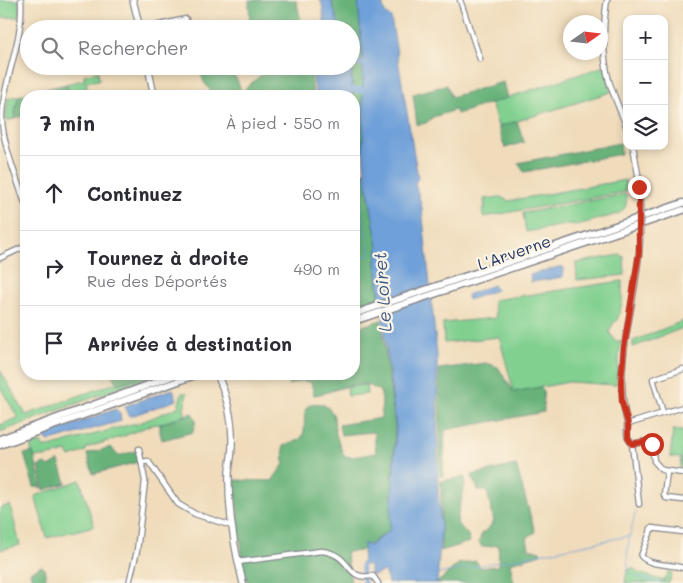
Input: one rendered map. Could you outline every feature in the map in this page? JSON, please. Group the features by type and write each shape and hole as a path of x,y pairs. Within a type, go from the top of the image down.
{"highway":[{"name":"L'Arverne","path":"444,287 590,233 683,203"},
{"name":"L'Arverne","path":"360,313 369,312 683,210"},
{"name":"L'Arverne","path":"360,317 369,312"},
{"path":"0,439 162,380"},
{"path":"0,445 181,380"}],"main road":[{"path":"133,0 139,20"},
{"path":"150,75 153,90"},
{"path":"221,380 228,404 232,435 229,473 232,526 243,583"}],"street":[{"path":"21,0 21,20"},
{"path":"460,0 480,58"},
{"path":"607,0 604,28 606,65 614,95 623,118"},
{"path":"182,20 186,19"},
{"path":"20,29 2,114 9,155 20,188"},
{"path":"634,150 638,174 640,236 638,265 622,366 622,402 628,424 628,438 632,444 639,504"},
{"path":"0,258 20,249"},
{"path":"662,413 653,379 683,369"},
{"path":"628,424 683,407"},
{"path":"632,444 648,441 652,444 654,461 662,470 683,474"},
{"path":"129,583 137,551 145,481 143,462 139,449"},
{"path":"143,462 148,461 178,504 195,514 232,526"},
{"path":"667,472 664,495 666,498 683,500"},
{"path":"683,532 651,528 641,556 656,564 683,568"},
{"path":"238,562 328,551 340,556 360,576 374,578 378,583"}],"green space":[{"path":"0,0 19,0 19,17 0,18"},
{"path":"249,0 296,0 301,20 250,20"},
{"path":"331,0 358,0 360,20 337,20"},
{"path":"360,25 363,63 363,151 360,151 360,90 352,90 352,75 360,75"},
{"path":"605,66 611,92 498,127 491,103"},
{"path":"84,75 98,75 99,80 86,82 88,90 68,90 66,84 84,80"},
{"path":"201,75 233,75 239,84 240,90 210,90"},
{"path":"261,75 311,75 312,90 245,90"},
{"path":"503,82 507,98 457,114 455,110 433,117 426,123 417,125 413,94 447,85 451,97"},
{"path":"66,84 68,90 42,90"},
{"path":"18,96 14,119 5,121 8,98"},
{"path":"18,96 20,96 20,117 14,119"},
{"path":"517,121 524,142 505,148 498,127"},
{"path":"620,143 621,154 524,172 518,163"},
{"path":"360,173 365,173 378,247 376,263 379,299 360,304"},
{"path":"625,180 625,192 483,217 482,209 485,209 484,199 501,197 508,201"},
{"path":"626,194 626,206 618,214 577,225 571,224 526,232 523,213"},
{"path":"620,255 624,257 625,275 577,280 576,263"},
{"path":"622,281 622,303 617,321 614,322 609,332 616,342 621,340 616,385 569,382 514,392 499,337 444,343 443,323 496,318 493,300"},
{"path":"381,320 395,425 391,529 360,551 346,552 351,583 248,583 244,570 234,480 272,481 284,464 283,446 301,438 306,410 308,406 313,404 325,406 333,414 336,433 344,456 352,457 376,453 374,432 341,435 339,425 381,418 382,400 380,391 365,384 359,384 314,395 311,382 301,381 289,385 284,380 360,380 360,327"},
{"path":"683,321 683,328 633,347 633,341"},
{"path":"486,363 498,367 514,392 540,387 543,391 544,412 445,430 443,476 440,476 439,369"},
{"path":"0,370 26,415 122,381 140,380 0,432 0,425 18,418 0,387"},
{"path":"115,380 131,380 118,384"},
{"path":"366,385 367,394 348,396 347,387"},
{"path":"182,393 187,393 184,409 186,415 86,448 86,451 70,457 67,452 45,457 34,457 31,446 41,442 43,447 49,447 137,424 178,407"},
{"path":"192,413 196,420 193,432 162,440 160,424"},
{"path":"673,430 683,431 683,468 680,467 681,458 670,457"},
{"path":"111,447 118,456 136,451 138,462 93,474 87,454"},
{"path":"33,452 42,488 34,487 24,454"},
{"path":"59,461 66,483 44,490 39,466 46,464 49,467"},
{"path":"516,465 535,532 527,538 529,549 540,551 541,554 510,563 514,583 437,583 458,564 476,561 481,568 498,566 499,545 482,547 479,542 482,533 494,521 487,491 478,490 472,475"},
{"path":"465,477 457,523 468,535 469,542 441,551 441,481"},
{"path":"80,480 94,526 47,538 35,496"},
{"path":"10,505 20,545 0,550 0,508"},
{"path":"41,566 44,568 47,583 33,583 30,572"},
{"path":"633,568 639,573 664,581 669,571 672,572 669,583 625,583 627,570"}],"water":[{"path":"319,0 331,0 337,20 324,20 322,3"},
{"name":"Le Loiret","path":"358,0 381,0 385,13 391,18 418,178 415,183 422,208 437,355 438,495 441,526 437,583 387,583 384,571 374,575 370,574 370,565 362,565 364,543 369,546 390,530 396,428 376,262 378,247 363,151 363,62"},
{"path":"314,75 351,75 352,90 315,90"},
{"path":"559,267 564,269 563,277 531,282 530,275"},
{"path":"493,285 496,290 468,300 467,295"},
{"path":"173,389 177,400 129,416 125,406"},
{"path":"116,409 120,414 121,421 50,441 44,437 45,435"}],"waterway":[{"path":"360,64 370,63"},
{"path":"346,88 347,90 370,90"},
{"name":"Le Loiret","path":"360,199 370,256 360,257"},
{"path":"632,575 627,562 627,553 636,511"},
{"path":"438,574 629,536"},
{"path":"362,564 365,583"},
{"path":"635,576 661,583"}],"route":[{"path":"639,187 639,253 624,348 621,390 628,424 628,438 632,444 648,441 652,444"}]}
